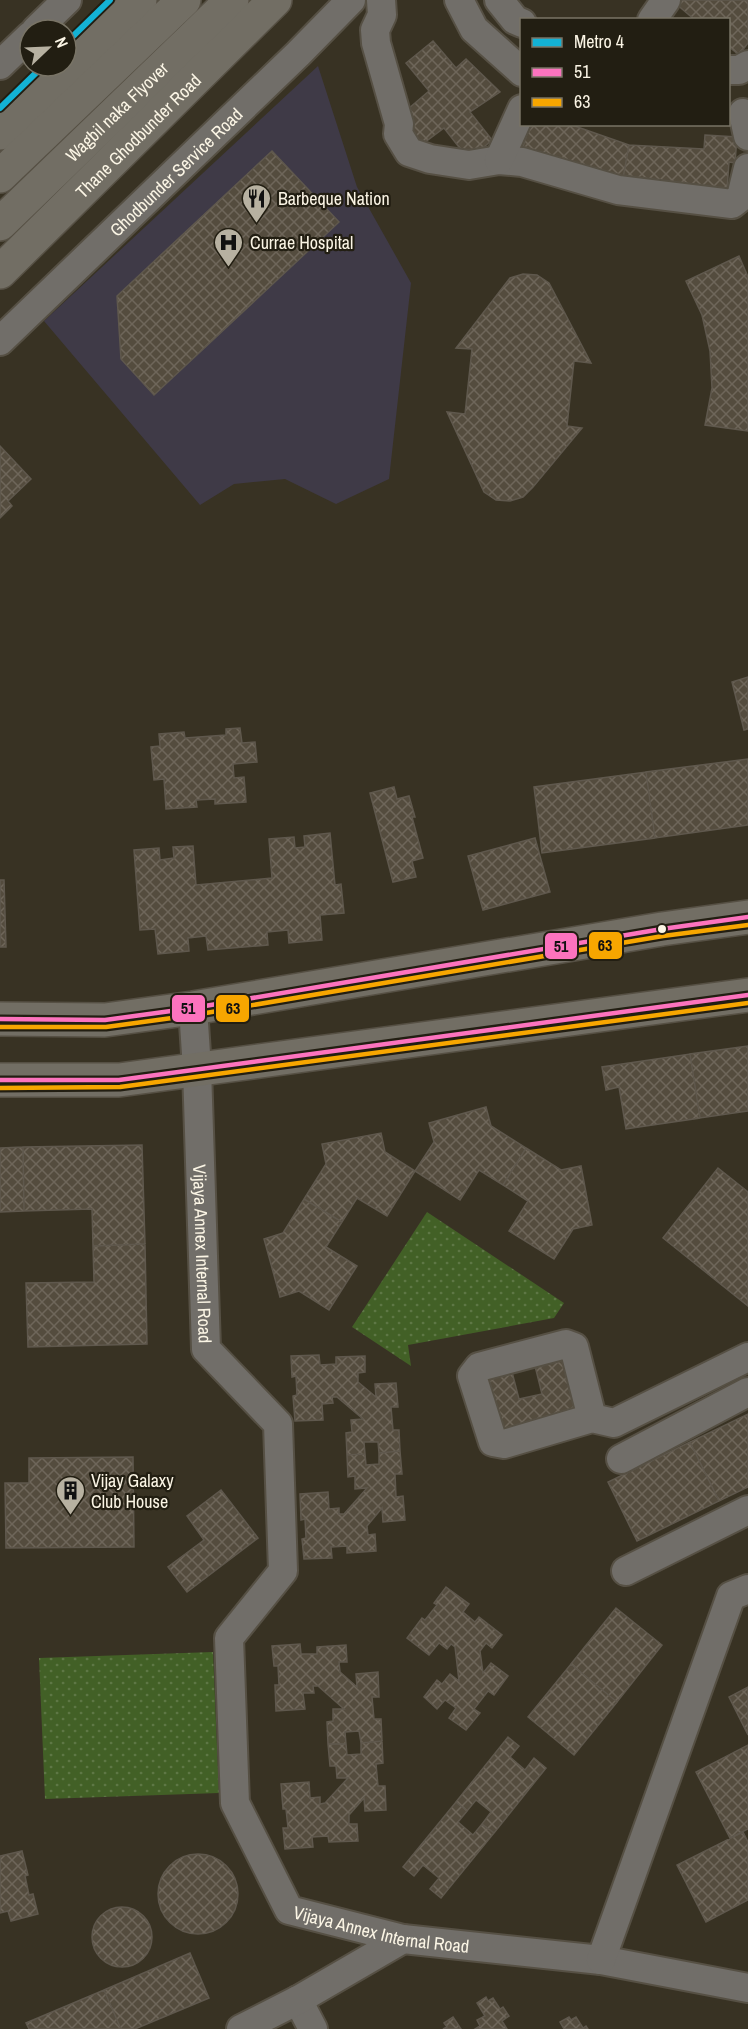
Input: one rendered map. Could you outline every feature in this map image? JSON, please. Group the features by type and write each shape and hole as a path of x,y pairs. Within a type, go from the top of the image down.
{"main road":[{"path":"0,133 140,0"},
{"name":"Wagbil naka Flyover","path":"0,176 184,0"},
{"name":"Wagbil naka Flyover","path":"0,224 232,0"},
{"name":"Thane Ghodbunder Road","path":"0,272 275,0"},
{"path":"0,1019 105,1020 193,1008 662,929 748,917"},
{"path":"0,1080 119,1080 748,994"}],"street":[{"path":"48,18 67,0"},
{"name":"Ghodbunder Service Road","path":"0,341 298,54 351,0"},
{"path":"381,0 382,15 375,30 376,43 399,124 398,134 409,152 430,159 469,165 499,159 522,162 618,190 732,204 741,197 748,168"},
{"path":"459,0 474,29 520,70"},
{"path":"499,0 515,20 520,22"},
{"path":"653,18 666,0"},
{"path":"0,65 18,48"},
{"path":"730,70 739,70 748,65"},
{"path":"499,159 520,113"},
{"name":"Vijaya Annex Internal Road","path":"193,1008 198,1069 206,1349 278,1424 283,1571 229,1638 235,1803 289,1910 403,1939 601,1960 748,1988"},
{"path":"592,1418 614,1423 748,1357"},
{"path":"621,1459 748,1392"},
{"path":"626,1571 748,1510"},
{"path":"601,1960 731,1596 748,1588"},
{"path":"242,2029 298,2000 403,1939"},
{"path":"298,2000 313,2029"}],"shaded area":[{"path":"318,66 357,187 411,283 389,479 336,504 285,479 234,484 200,505 44,321"}],"green space":[{"path":"427,1212 564,1303 554,1318 408,1345 411,1366 352,1327"},
{"path":"213,1652 219,1793 45,1799 39,1658"}],"building":[{"path":"678,0 748,0 748,43 739,55 730,48 730,18 693,18 675,3"},
{"path":"433,41 456,68 466,59 500,92 470,112 492,140 469,160 444,128 420,146 400,116 429,91 406,63"},
{"path":"529,126 575,126 629,145 622,184 522,150"},
{"path":"705,135 737,137 735,163 729,162 727,190 622,184 629,145 704,149"},
{"path":"272,151 339,222 154,395 121,359 117,296"},
{"path":"739,256 748,277 748,431 705,425 712,388 710,351 702,315 686,281"},
{"path":"523,274 537,275 549,283 591,363 574,361 567,426 582,428 523,497 510,501 496,500 484,492 447,412 465,414 472,349 456,348 510,278"},
{"path":"0,446 31,479 8,501 12,506 0,518"},
{"path":"748,677 748,729 744,730 732,682"},
{"path":"240,728 242,743 255,742 257,762 233,764 234,778 244,777 246,802 215,804 215,799 196,800 197,807 166,809 164,779 154,780 151,747 160,746 159,734 184,732 185,738 226,735 226,729"},
{"path":"748,759 748,825 655,838 646,772"},
{"path":"646,772 655,838 542,853 534,787"},
{"path":"394,787 397,799 409,796 423,858 412,861 416,877 393,882 370,793"},
{"path":"330,833 335,885 341,884 344,913 320,915 322,940 289,943 288,930 267,932 268,945 208,950 206,936 188,938 189,951 158,954 155,929 140,930 134,850 159,848 160,860 174,858 173,847 193,846 196,885 272,878 269,839 294,837 295,848 305,847 304,836"},
{"path":"535,838 550,892 483,910 468,856"},
{"path":"0,880 4,880 6,947 0,947"},
{"path":"748,1046 748,1111 700,1118 690,1054"},
{"path":"690,1054 700,1118 626,1129 619,1087 606,1090 602,1067"},
{"path":"486,1107 491,1126 526,1148 503,1185 479,1170 460,1200 415,1171 434,1142 429,1123"},
{"path":"381,1133 385,1152 415,1171 387,1216 357,1198 342,1222 304,1199 326,1164 322,1144"},
{"path":"142,1145 145,1244 93,1246 92,1209 24,1211 23,1147"},
{"path":"23,1147 24,1211 0,1212 0,1148"},
{"path":"526,1148 561,1170 581,1166 592,1225 573,1229 554,1259 509,1231 528,1201 503,1185"},
{"path":"718,1168 748,1192 748,1306 663,1238"},
{"path":"304,1199 342,1222 326,1247 357,1266 329,1310 299,1291 280,1297 264,1239 283,1233"},
{"path":"145,1244 147,1344 28,1347 26,1283 94,1282 93,1246"},
{"path":"567,1352 579,1413 499,1439 483,1374 512,1372 519,1399 542,1394 535,1366"},
{"path":"319,1355 320,1365 336,1364 336,1357 365,1356 365,1372 358,1373 358,1382 376,1397 375,1384 396,1383 398,1407 391,1407 393,1430 399,1430 400,1451 379,1453 378,1442 364,1442 365,1454 347,1455 346,1433 352,1432 351,1420 363,1419 337,1397 332,1397 333,1403 322,1404 323,1420 295,1421 293,1396 297,1395 296,1376 292,1377 291,1356"},
{"path":"748,1414 748,1487 719,1501 690,1442"},
{"path":"690,1442 719,1501 637,1541 608,1482"},
{"path":"400,1451 402,1474 395,1474 396,1497 403,1496 405,1520 383,1522 382,1508 367,1526 368,1535 375,1534 376,1551 347,1553 347,1546 331,1547 332,1558 304,1559 302,1539 306,1538 305,1519 301,1520 300,1494 328,1492 329,1509 339,1508 339,1514 344,1514 367,1488 355,1489 355,1476 348,1477 347,1455 365,1454 366,1465 379,1464 379,1453"},
{"name":"Vijay Galaxy Club House","path":"133,1457 134,1547 6,1548 5,1483 29,1483 29,1458"},
{"path":"221,1490 258,1538 187,1592 168,1567 204,1540 187,1516"},
{"path":"446,1587 469,1604 463,1612 475,1622 479,1617 502,1635 492,1648 486,1643 480,1651 483,1673 491,1663 508,1676 494,1695 488,1691 474,1709 480,1713 466,1730 449,1718 456,1708 445,1700 437,1709 424,1697 437,1680 442,1684 450,1674 459,1681 455,1647 451,1644 447,1649 439,1643 429,1655 407,1638 422,1618 425,1620 437,1605 434,1603"},
{"path":"616,1608 662,1645 617,1702 571,1664"},
{"path":"300,1644 301,1654 317,1654 317,1647 346,1645 347,1662 339,1662 340,1672 357,1687 356,1674 378,1672 379,1697 372,1697 374,1719 381,1719 382,1741 361,1743 359,1731 345,1732 346,1744 328,1744 327,1722 333,1721 333,1709 344,1709 318,1686 313,1686 314,1693 303,1693 305,1709 276,1711 275,1685 279,1685 278,1666 274,1666 272,1646"},
{"path":"571,1664 617,1702 574,1755 528,1717"},
{"path":"748,1687 748,1735 729,1697"},
{"path":"508,1737 519,1746 510,1757 525,1770 534,1758 546,1768 494,1833 482,1824 491,1812 476,1800 467,1811 456,1802"},
{"path":"382,1741 383,1763 376,1764 378,1786 385,1786 386,1810 365,1811 364,1798 349,1815 349,1824 357,1824 358,1841 329,1842 328,1836 312,1837 313,1847 285,1849 283,1828 288,1828 286,1809 283,1809 281,1784 309,1782 310,1798 320,1797 320,1804 325,1803 348,1778 337,1778 336,1766 330,1766 328,1744 346,1744 347,1755 361,1754 361,1743"},
{"path":"748,1745 748,1829 730,1838 696,1772"},
{"path":"456,1802 467,1811 458,1822 473,1835 482,1824 494,1833 441,1898 430,1889 439,1878 423,1865 414,1876 403,1867"},
{"path":"743,1832 748,1842 748,1900 706,1922 677,1865"},
{"path":"22,1851 28,1875 25,1876 29,1895 33,1894 38,1914 11,1921 8,1911 0,1913 0,1856"},
{"path":"190,1854 206,1854 220,1861 231,1872 238,1886 235,1909 220,1927 206,1934 190,1934 176,1927 165,1916 158,1902 158,1886 165,1872 176,1861"},
{"path":"122,1907 139,1912 147,1920 152,1937 147,1954 139,1962 122,1967 105,1962 97,1954 92,1937 97,1920 105,1912"},
{"path":"190,1953 209,1998 135,2029 121,2029 104,1990"},
{"path":"104,1990 121,2029 29,2029 26,2023"},
{"path":"486,1997 488,2001 493,1998 500,2009 503,2007 509,2016 502,2021 507,2029 475,2029 480,2026 477,2020 485,2016 477,2003"},
{"path":"453,2017 461,2029 443,2029 447,2027 444,2023"},
{"path":"569,2017 571,2020 576,2017 583,2028 586,2026 588,2029 564,2029 560,2022"}],"metro line":[{"name":"4","path":"78,31 110,0"},
{"name":"4","path":"0,108 31,78"}],"transit line":[{"name":"51","path":"0,1019 105,1020 193,1008 662,929 748,917"},
{"name":"63","path":"0,1027 106,1027 194,1015 663,936 748,925"},
{"name":"51","path":"0,1080 119,1080 748,995"},
{"name":"63","path":"0,1088 120,1087 748,1003"}],"place":[{"name":"Barbeque Nation","path":"257,224"},
{"name":"Currae Hospital","path":"229,268"},
{"name":"Vijay Galaxy Club House","path":"70,1516"}]}
